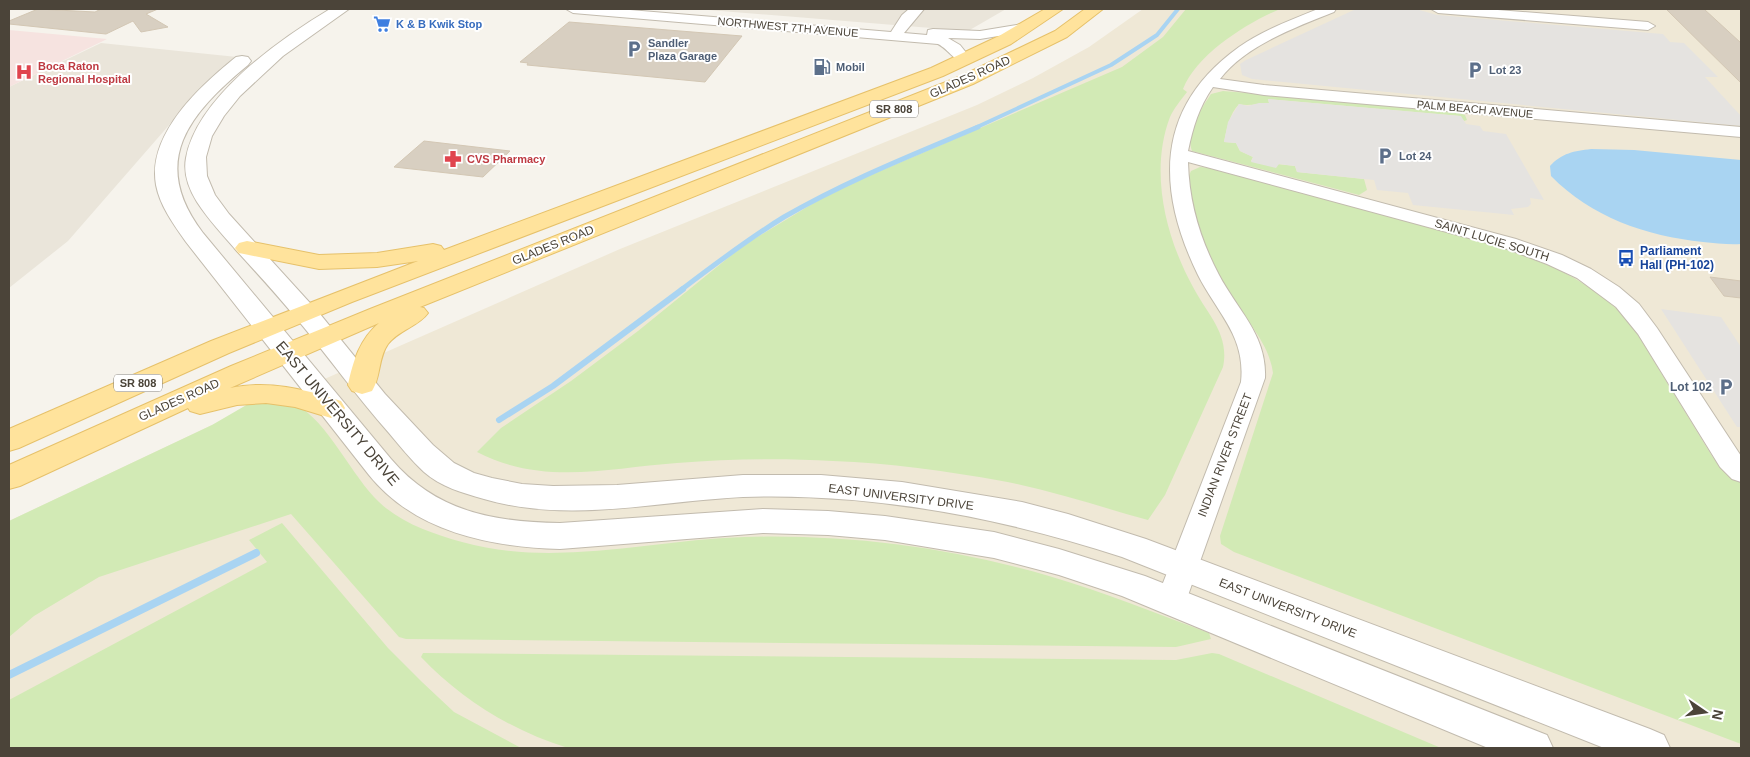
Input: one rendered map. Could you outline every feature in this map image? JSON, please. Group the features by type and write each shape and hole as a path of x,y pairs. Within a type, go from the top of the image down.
{"main road":[{"name":"GLADES ROAD","path":"9,441 220,347 305,313 803,124 965,60 1028,27 1055,9"},
{"name":"GLADES ROAD","path":"9,478 324,337 967,80 1061,34 1095,9"},
{"path":"781,154 803,132 803,124"},
{"path":"247,248 319,262 344,262 377,260 494,240"},
{"path":"362,385 365,364 370,349 380,336 411,315 539,250"},
{"path":"126,424 248,393 286,394 331,408"}],"street":[{"name":"EAST UNIVERSITY DRIVE","path":"320,9 264,44 212,88 178,128 166,166 168,191 179,215 196,239 331,408 388,476 411,498 455,518 500,533 560,536 763,521 828,523 885,528 994,545 1058,562 1171,601 1533,748"},
{"name":"EAST UNIVERSITY DRIVE","path":"341,9 298,36 248,78 211,122 198,146 195,170 202,193 219,217 305,313 362,385 438,468 464,482 495,491 538,497 577,498 744,486 795,487 881,493 985,507 1058,524 1183,566 1650,748"},
{"name":"NORTHWEST 7TH AVENUE","path":"573,9 756,17"},
{"name":"NORTHWEST 7TH AVENUE","path":"635,9 756,17 897,33 941,40 958,50 965,60"},
{"path":"897,33 907,18 917,9"},
{"name":"INDIAN RIVER STREET","path":"1171,601 1253,382 1254,365 1251,350 1245,336 1216,290 1194,249 1184,216 1179,185 1179,154 1184,123 1209,82 1226,64 1263,38 1329,9"},
{"path":"1438,9 1648,26"},
{"name":"NORTHWEST 7TH AVENUE","path":"897,33 980,35 1028,27"},
{"name":"PALM BEACH AVENUE","path":"1209,82 1264,90 1741,132"},
{"name":"SAINT LUCIE SOUTH","path":"1179,154 1509,243 1548,257 1580,272 1610,291 1634,312 1645,326 1729,460 1741,472"}],"shaded area":[{"path":"696,9 1006,9 968,31"},
{"path":"1143,9 1741,9 1741,748 9,748 9,521 212,425 263,406 620,249 977,105 1033,78 1089,47"},
{"name":"Lot 23","path":"1356,9 1416,9 1437,15 1663,34 1670,42 1684,43 1718,77 1705,77 1741,116 1741,126 1252,79 1242,75 1240,64 1246,60"},
{"name":"Boca Raton Regional Hospital","path":"9,30 107,39 9,87"},
{"path":"101,43 237,57 197,93 68,241 9,288 9,87"},
{"name":"Lot 24","path":"1268,99 1461,116 1466,124 1480,126 1483,131 1506,134 1544,200 1530,198 1531,204 1528,207 1511,209 1514,215 1413,205 1408,193 1377,190 1374,180 1297,172 1295,166 1279,164 1276,168 1251,162 1253,157 1240,151 1236,143 1224,142 1228,122 1239,104 1248,106 1269,103"},
{"name":"Lot 102","path":"1661,309 1721,317 1741,347 1741,427 1737,427"}],"green space":[{"path":"1186,9 1280,9 1238,31 1199,64 1183,89 1187,92 1170,117 1164,138 1161,182 1168,226 1183,268 1220,334 1224,355 1223,367 1165,495 1148,520 1057,494 1002,481 896,466 814,460 755,459 677,463 601,471 551,472 526,469 477,452 501,428 571,381 638,331 744,245 822,198 857,181 1122,67 1163,37"},
{"path":"1223,91 1450,110 1465,115 1467,120 1464,121 1460,116 1268,99 1269,103 1239,104 1236,108 1229,122 1224,142 1236,143 1240,151 1253,157 1251,161 1295,166 1297,172 1364,179 1367,190 1359,195 1192,151 1190,144 1195,121 1211,94"},
{"path":"1200,167 1211,168 1458,234 1521,253 1579,281 1606,299 1630,322 1712,456 1722,469 1741,483 1741,744 1234,552 1221,544 1220,536 1273,373 1271,362 1262,341 1229,293 1201,233 1188,186 1191,171"},
{"path":"255,400 292,403 307,412 329,436 359,479 379,502 407,522 462,542 532,553 567,553 744,537 821,538 898,544 974,557 1069,582 1209,633 1211,639 1176,647 406,639 399,637 291,514 99,577 34,616 9,637 9,521 212,425"},
{"path":"282,523 388,648 422,682 454,712 521,748 9,748 9,700 267,562 249,540"},
{"path":"423,653 1176,660 1212,653 1219,654 1441,748 568,748 527,733 470,700 421,657"}],"water":[{"path":"1591,149 1634,150 1741,160 1741,244 1703,242 1661,235 1621,222 1584,203 1551,176 1550,166 1559,158 1569,153"}],"building":[{"path":"38,9 95,12 101,9 158,9 146,14 168,27 141,32 133,21 106,34 9,24 9,21"},
{"path":"1666,9 1704,9 1741,43 1741,83"},
{"name":"Sandler Plaza Garage","path":"569,22 742,36 705,82 527,65 528,63 520,62"},
{"name":"CVS Pharmacy","path":"424,141 510,151 483,177 394,167"},
{"path":"1710,277 1741,281 1741,298 1724,296"}],"waterway":[{"path":"975,128 1111,65 1157,35 1178,9"},
{"path":"681,290 758,234 807,204 879,169 978,127"},
{"path":"499,420 553,386 683,289"},
{"path":"9,675 256,553"}],"place":[{"name":"K & B Kwik Stop","path":"382,24"},
{"name":"Sandler Plaza Garage","path":"634,49"},
{"name":"Mobil","path":"822,67"},
{"name":"Lot 23","path":"1475,70"},
{"name":"Boca Raton Regional Hospital","path":"24,72"},
{"name":"Lot 24","path":"1385,156"},
{"name":"CVS Pharmacy","path":"453,159"},
{"name":"Parliament Hall (PH-102)","path":"1626,258"},
{"name":"Lot 102","path":"1726,387"}]}
